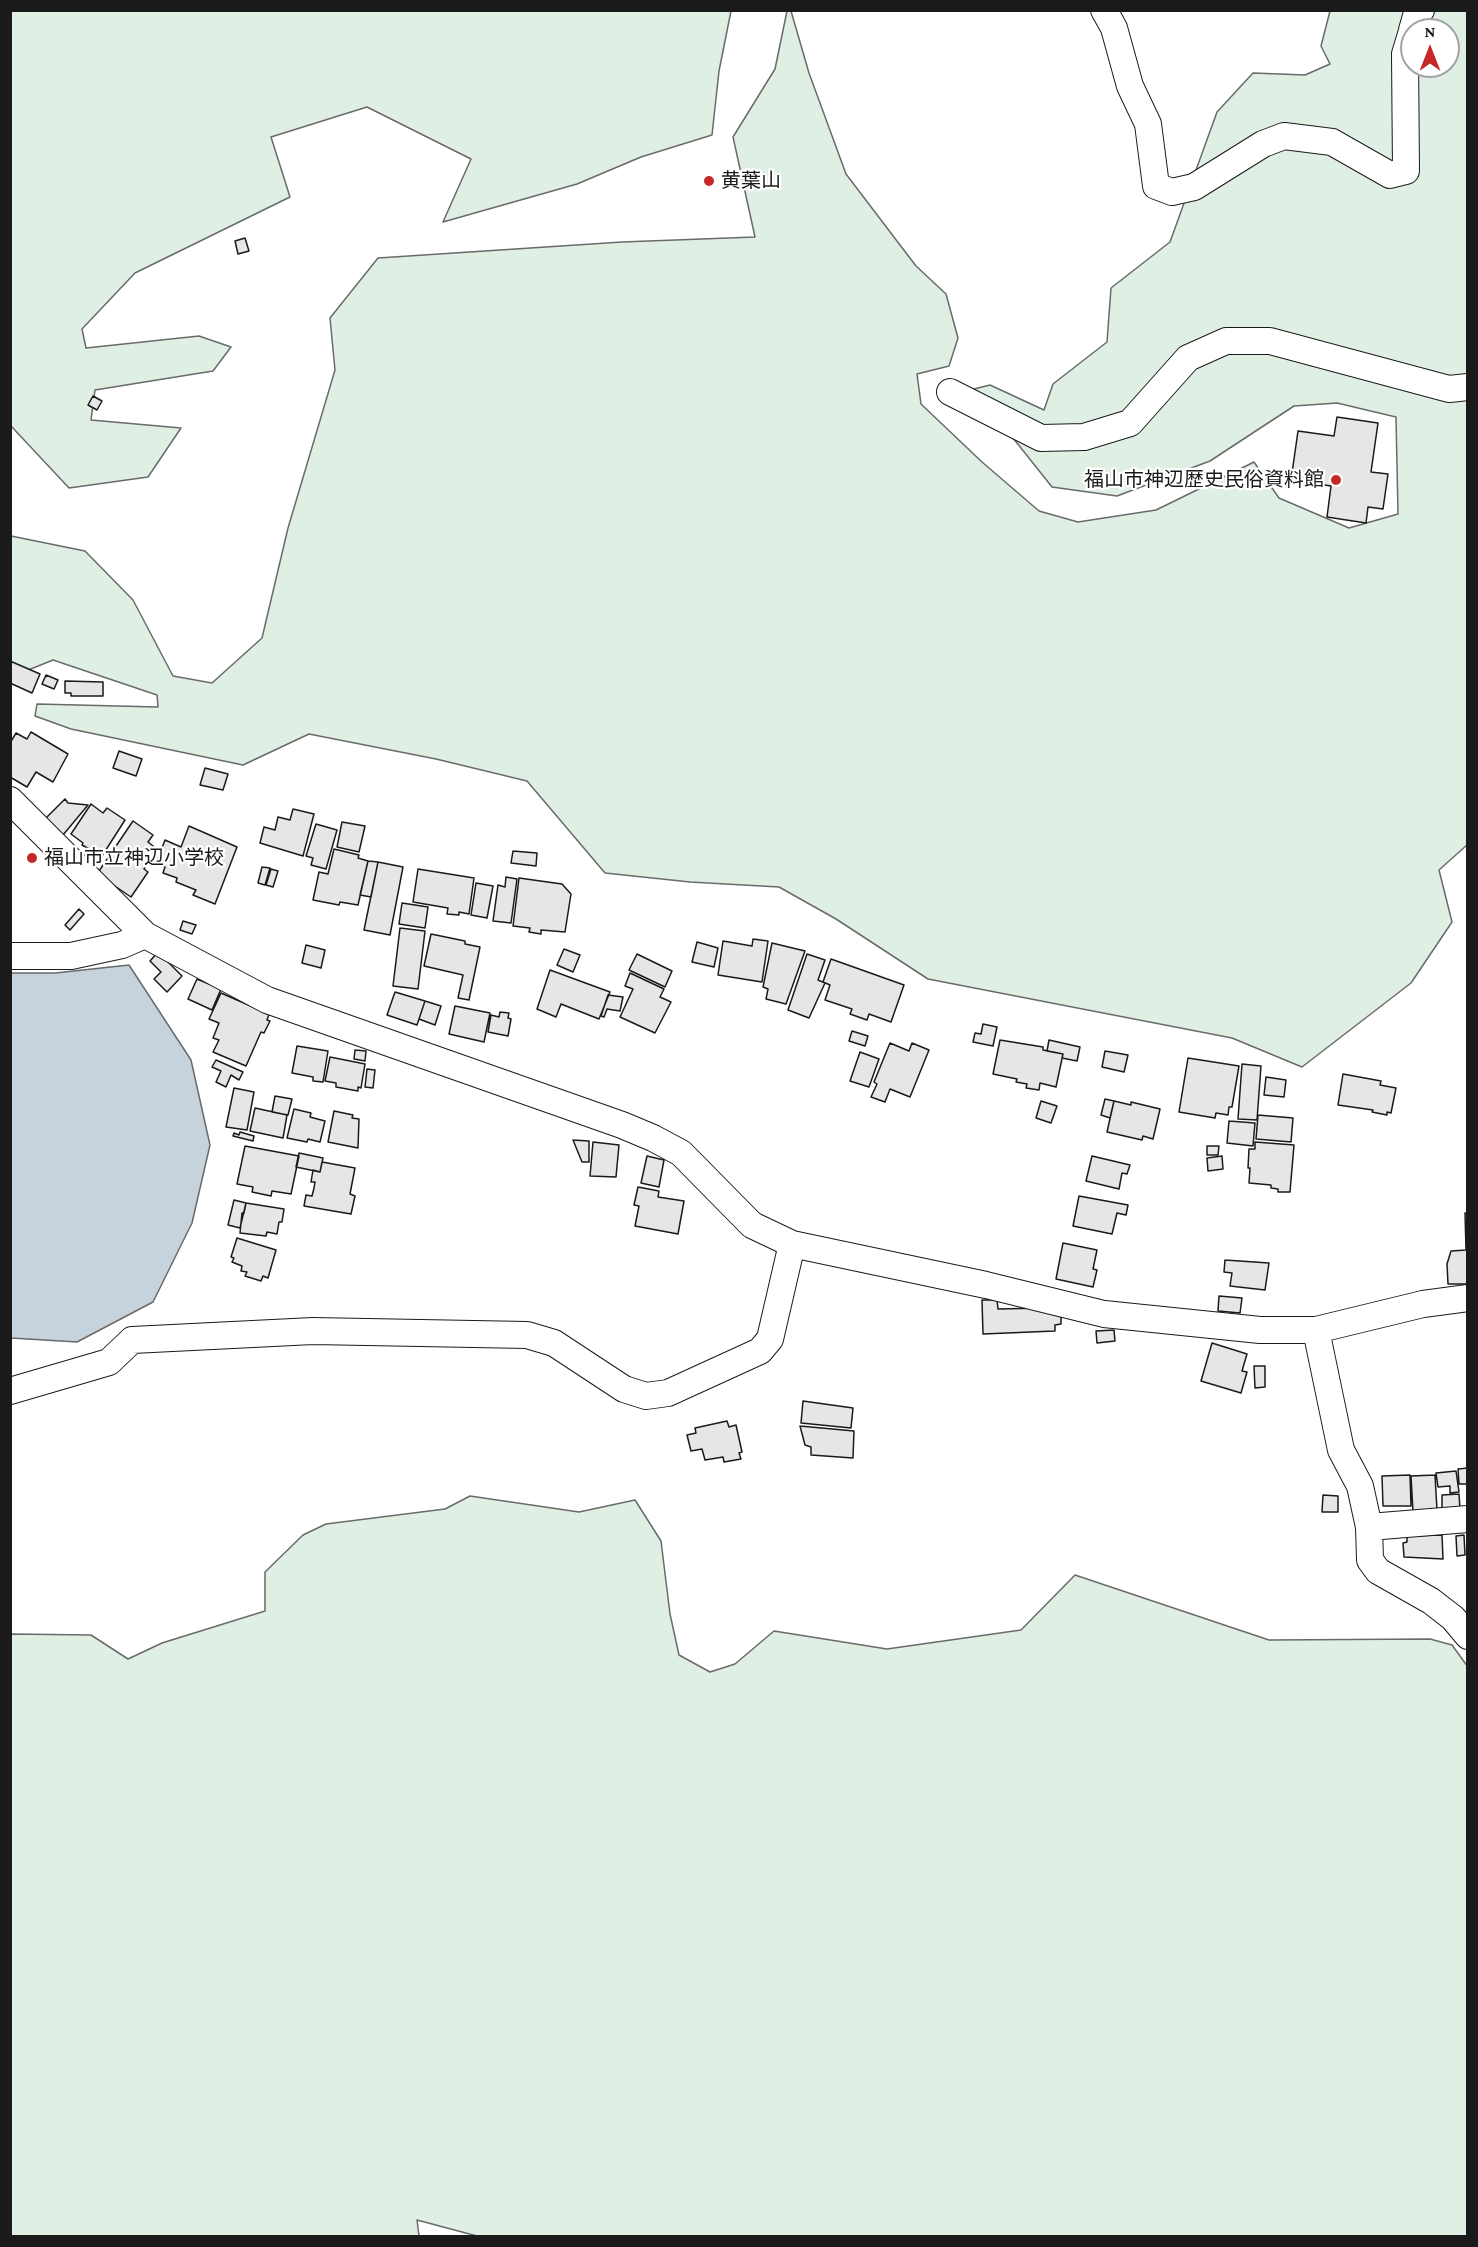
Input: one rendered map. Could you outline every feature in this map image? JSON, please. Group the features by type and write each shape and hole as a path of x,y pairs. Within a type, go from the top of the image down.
{"street":[{"path":"1104,10 1114,28 1130,86 1148,124 1156,186 1172,192 1194,187 1263,144 1284,136 1332,142 1390,175 1406,171 1405,78"},
{"path":"950,392 1041,438 1084,437 1130,423 1188,358 1226,341 1270,341 1449,389 1467,387"},
{"path":"10,800 145,935 267,1000 622,1125 653,1138 681,1153 752,1225 792,1244 986,1285 1104,1314 1260,1330 1316,1330 1423,1304 1467,1298"},
{"path":"10,956 71,956 122,945 145,935"},
{"path":"10,1391 109,1362 132,1340 313,1331 527,1335 554,1343 624,1389 646,1396 668,1393 760,1351 770,1339 792,1244"},
{"path":"1316,1330 1341,1450 1360,1486 1369,1527 1370,1560 1378,1572 1431,1601 1453,1618 1467,1636"},
{"path":"1369,1527 1467,1519"}],"green space":[{"path":"10,11 731,11 719,71 712,135 641,157 577,184 443,222 471,159 367,107 271,137 290,197 135,273 82,329 86,348 199,336 231,347 213,371 95,390 91,420 181,428 148,477 69,488 11,426"},
{"path":"787,11 791,11 809,73 846,174 916,266 946,294 958,338 949,366 917,374 921,404 982,462 1039,511 1078,522 1156,510 1254,462 1279,498 1349,528 1398,514 1396,417 1337,403 1294,406 1210,461 1117,496 1052,487 974,389 990,385 1044,410 1053,384 1107,342 1111,288 1170,242 1217,112 1253,73 1305,75 1330,64 1321,46 1330,11 1467,11 1467,845 1439,870 1452,922 1411,983 1302,1067 1232,1038 928,979 836,919 779,887 690,882 605,873 527,781 436,759 309,734 243,765 71,729 35,716 37,704 158,707 157,695 53,660 21,673 11,672 11,536 85,551 133,600 173,676 212,683 262,638 288,528 335,370 330,318 378,258 622,242 755,237 733,137 775,69"},
{"path":"470,1496 579,1512 635,1500 661,1541 670,1614 679,1655 710,1672 735,1664 774,1631 887,1649 1021,1630 1075,1575 1269,1640 1430,1639 1452,1645 1468,1667 1467,2236 477,2236 417,2220 419,2236 11,2236 11,1634 91,1635 128,1659 162,1643 265,1611 265,1572 303,1535 326,1524 445,1509"}],"shaded area":[{"path":"129,965 191,1060 210,1145 192,1223 153,1302 77,1342 11,1338 11,973 55,973"}],"building":[{"path":"245,238 249,251 238,254 235,241"},
{"path":"93,396 102,401 97,410 88,405"},
{"path":"1337,417 1378,423 1371,472 1388,474 1383,509 1368,507 1366,523 1327,517 1331,486 1291,480 1298,431 1334,436"},
{"path":"10,661 40,674 32,693 10,683"},
{"path":"46,675 58,680 54,689 42,684"},
{"path":"65,681 103,682 103,696 71,696 71,693 65,693"},
{"path":"31,732 68,754 53,782 36,772 27,787 10,777 10,743 16,733 27,739"},
{"path":"119,751 142,759 136,776 113,768"},
{"path":"205,768 228,774 223,790 200,785"},
{"path":"65,799 68,803 88,805 63,835 46,818"},
{"path":"91,804 103,813 107,808 125,820 102,856 82,845 83,843 71,834"},
{"path":"293,809 314,814 303,856 260,843 264,827 275,830 278,817 290,820"},
{"path":"133,821 153,835 148,842 157,849 144,869 148,872 131,897 97,874"},
{"path":"342,822 365,826 359,852 337,847"},
{"path":"316,824 337,830 326,869 311,865 313,858 306,856"},
{"path":"189,826 237,847 215,904 193,895 196,890 176,882 177,878 163,873 165,867 156,864 165,840 181,847"},
{"path":"93,849 102,856 94,867 84,861"},
{"path":"334,849 359,855 358,858 368,861 358,905 340,902 339,905 313,900 319,872 328,874"},
{"path":"513,851 537,853 536,866 511,863"},
{"path":"368,861 378,862 371,897 360,895"},
{"path":"378,862 403,867 390,935 364,930"},
{"path":"262,867 270,868 265,885 258,883"},
{"path":"271,869 278,871 273,887 266,885"},
{"path":"418,869 474,878 469,914 459,912 459,915 447,914 448,908 413,902"},
{"path":"506,877 517,879 511,923 493,921 498,885 505,887"},
{"path":"519,878 562,884 571,894 565,932 541,930 541,934 529,932 530,928 513,926"},
{"path":"476,883 493,886 487,918 471,915"},
{"path":"402,903 428,907 425,928 399,924"},
{"path":"79,909 84,914 70,930 65,925"},
{"path":"183,921 196,925 192,934 180,930"},
{"path":"400,928 425,931 418,989 393,986"},
{"path":"431,934 465,941 465,944 480,947 469,1000 458,998 463,975 424,966"},
{"path":"753,939 768,941 762,982 718,975 723,941 752,946"},
{"path":"697,942 718,948 714,967 692,962"},
{"path":"772,943 805,951 786,1004 766,999 768,989 763,987"},
{"path":"306,945 325,950 321,968 302,963"},
{"path":"564,949 580,955 573,972 557,965"},
{"path":"158,952 182,976 167,992 154,979 161,972 150,961"},
{"path":"637,954 672,971 665,987 629,970"},
{"path":"807,954 825,960 818,980 825,983 809,1018 788,1010"},
{"path":"831,959 904,985 891,1022 869,1014 867,1020 850,1014 852,1009 825,1000 830,985 823,982"},
{"path":"550,970 610,992 599,1019 561,1004 556,1017 537,1009"},
{"path":"630,973 664,989 660,997 671,1002 655,1033 620,1017 633,989 625,986"},
{"path":"197,979 221,989 212,1010 188,999"},
{"path":"395,992 425,1001 417,1025 387,1015"},
{"path":"221,993 269,1014 267,1020 270,1021 264,1033 261,1032 246,1066 213,1052 219,1040 213,1038 219,1023 209,1019"},
{"path":"608,995 623,997 620,1011 607,1009 604,1017 601,1016"},
{"path":"425,1001 441,1006 435,1025 419,1019"},
{"path":"455,1006 490,1013 484,1042 449,1034"},
{"path":"500,1012 509,1013 508,1018 511,1019 508,1036 488,1032 491,1015 499,1017"},
{"path":"983,1024 997,1027 993,1046 973,1042 975,1033 981,1034"},
{"path":"852,1031 868,1036 865,1046 849,1041"},
{"path":"1000,1040 1043,1047 1043,1050 1063,1054 1056,1087 1040,1083 1039,1090 1026,1088 1027,1084 1016,1082 1017,1079 993,1074"},
{"path":"1049,1040 1080,1047 1077,1061 1062,1058 1063,1054 1047,1051"},
{"path":"890,1043 909,1051 912,1043 929,1050 910,1097 890,1089 885,1102 871,1097 877,1084 874,1082"},
{"path":"297,1046 328,1051 323,1082 313,1081 313,1077 292,1073"},
{"path":"355,1050 366,1051 365,1061 354,1059"},
{"path":"1105,1051 1128,1055 1124,1072 1102,1067"},
{"path":"860,1052 879,1059 869,1087 850,1081"},
{"path":"330,1057 365,1064 361,1088 358,1087 358,1091 336,1087 336,1083 325,1081"},
{"path":"1188,1058 1239,1066 1232,1107 1229,1107 1228,1115 1216,1113 1215,1118 1179,1112"},
{"path":"216,1060 243,1072 239,1080 231,1075 226,1087 216,1082 221,1071 212,1067"},
{"path":"1242,1064 1261,1066 1257,1120 1238,1119"},
{"path":"367,1069 375,1070 373,1088 365,1087"},
{"path":"1343,1074 1381,1081 1380,1085 1396,1088 1391,1113 1387,1112 1387,1115 1372,1112 1373,1110 1338,1105"},
{"path":"1266,1077 1286,1080 1284,1097 1264,1095"},
{"path":"234,1088 254,1092 247,1130 226,1127"},
{"path":"275,1096 292,1099 288,1115 272,1112"},
{"path":"1105,1099 1114,1101 1110,1118 1101,1115"},
{"path":"1041,1101 1057,1106 1051,1123 1036,1118"},
{"path":"1114,1101 1131,1105 1131,1102 1160,1109 1153,1139 1143,1136 1142,1140 1107,1132"},
{"path":"255,1108 287,1115 283,1138 250,1131"},
{"path":"294,1109 311,1113 310,1117 325,1121 320,1142 287,1138"},
{"path":"334,1111 353,1115 352,1118 359,1119 358,1148 328,1142"},
{"path":"1258,1115 1293,1118 1291,1142 1256,1139"},
{"path":"1229,1121 1255,1123 1253,1146 1227,1143"},
{"path":"240,1132 254,1136 253,1141 233,1136 234,1133 239,1135"},
{"path":"573,1140 589,1141 589,1162 582,1162"},
{"path":"593,1142 619,1145 616,1177 590,1176"},
{"path":"1255,1142 1294,1145 1290,1192 1278,1192 1278,1189 1271,1188 1271,1185 1249,1183 1249,1149 1255,1149"},
{"path":"245,1146 299,1156 291,1194 272,1191 271,1196 252,1192 253,1187 237,1184"},
{"path":"1207,1146 1219,1146 1218,1155 1207,1155"},
{"path":"299,1153 323,1158 320,1172 296,1167"},
{"path":"647,1156 664,1160 659,1187 641,1183"},
{"path":"1092,1156 1130,1165 1127,1174 1122,1173 1119,1189 1086,1181"},
{"path":"1222,1156 1223,1169 1208,1171 1207,1158"},
{"path":"322,1162 355,1168 350,1194 355,1196 351,1214 304,1206 306,1195 312,1196 314,1188 315,1182 311,1182 313,1170 320,1172"},
{"path":"638,1187 659,1191 658,1197 684,1201 678,1234 635,1226 639,1206 634,1205"},
{"path":"1079,1196 1128,1205 1126,1215 1117,1213 1112,1234 1073,1226"},
{"path":"234,1200 246,1203 240,1228 228,1225"},
{"path":"246,1203 284,1209 277,1234 267,1232 266,1236 240,1233 242,1213 244,1213"},
{"path":"1465,1213 1468,1213 1468,1284 1448,1284 1447,1264 1451,1251 1466,1250"},
{"path":"237,1238 276,1250 268,1278 263,1276 261,1281 245,1276 247,1272 241,1271 242,1266 232,1262 234,1258 231,1257"},
{"path":"1063,1243 1097,1250 1093,1269 1097,1270 1093,1287 1056,1279"},
{"path":"1225,1260 1269,1263 1265,1290 1230,1286 1232,1273 1224,1272"},
{"path":"1219,1296 1242,1298 1240,1313 1218,1311"},
{"path":"982,1300 997,1300 998,1309 1043,1308 1061,1311 1061,1324 1055,1325 1055,1331 983,1334"},
{"path":"1114,1330 1115,1341 1097,1343 1096,1331"},
{"path":"1212,1343 1247,1354 1242,1371 1247,1372 1241,1393 1201,1381"},
{"path":"1254,1366 1265,1366 1265,1387 1255,1388"},
{"path":"803,1401 853,1408 851,1428 801,1423"},
{"path":"727,1421 729,1427 736,1425 742,1452 739,1453 741,1459 724,1462 723,1457 705,1460 702,1449 691,1451 687,1435 696,1433 695,1428"},
{"path":"800,1426 854,1431 853,1458 811,1455 811,1447 805,1445"},
{"path":"1468,1468 1468,1484 1459,1484 1458,1469"},
{"path":"1456,1471 1459,1492 1450,1493 1450,1486 1438,1487 1436,1473"},
{"path":"1410,1475 1411,1506 1383,1506 1382,1476"},
{"path":"1435,1475 1437,1510 1413,1512 1411,1476"},
{"path":"1459,1494 1460,1509 1442,1510 1442,1495"},
{"path":"1323,1495 1338,1496 1338,1512 1322,1512"},
{"path":"1442,1535 1443,1559 1404,1557 1403,1543 1407,1542 1407,1536"},
{"path":"1464,1535 1465,1555 1457,1556 1456,1536"}],"place":[{"name":"黄葉山","path":"709,181"},
{"name":"福山市神辺歴史民俗資料館","path":"1336,480"},
{"name":"福山市立神辺小学校","path":"32,858"}]}
